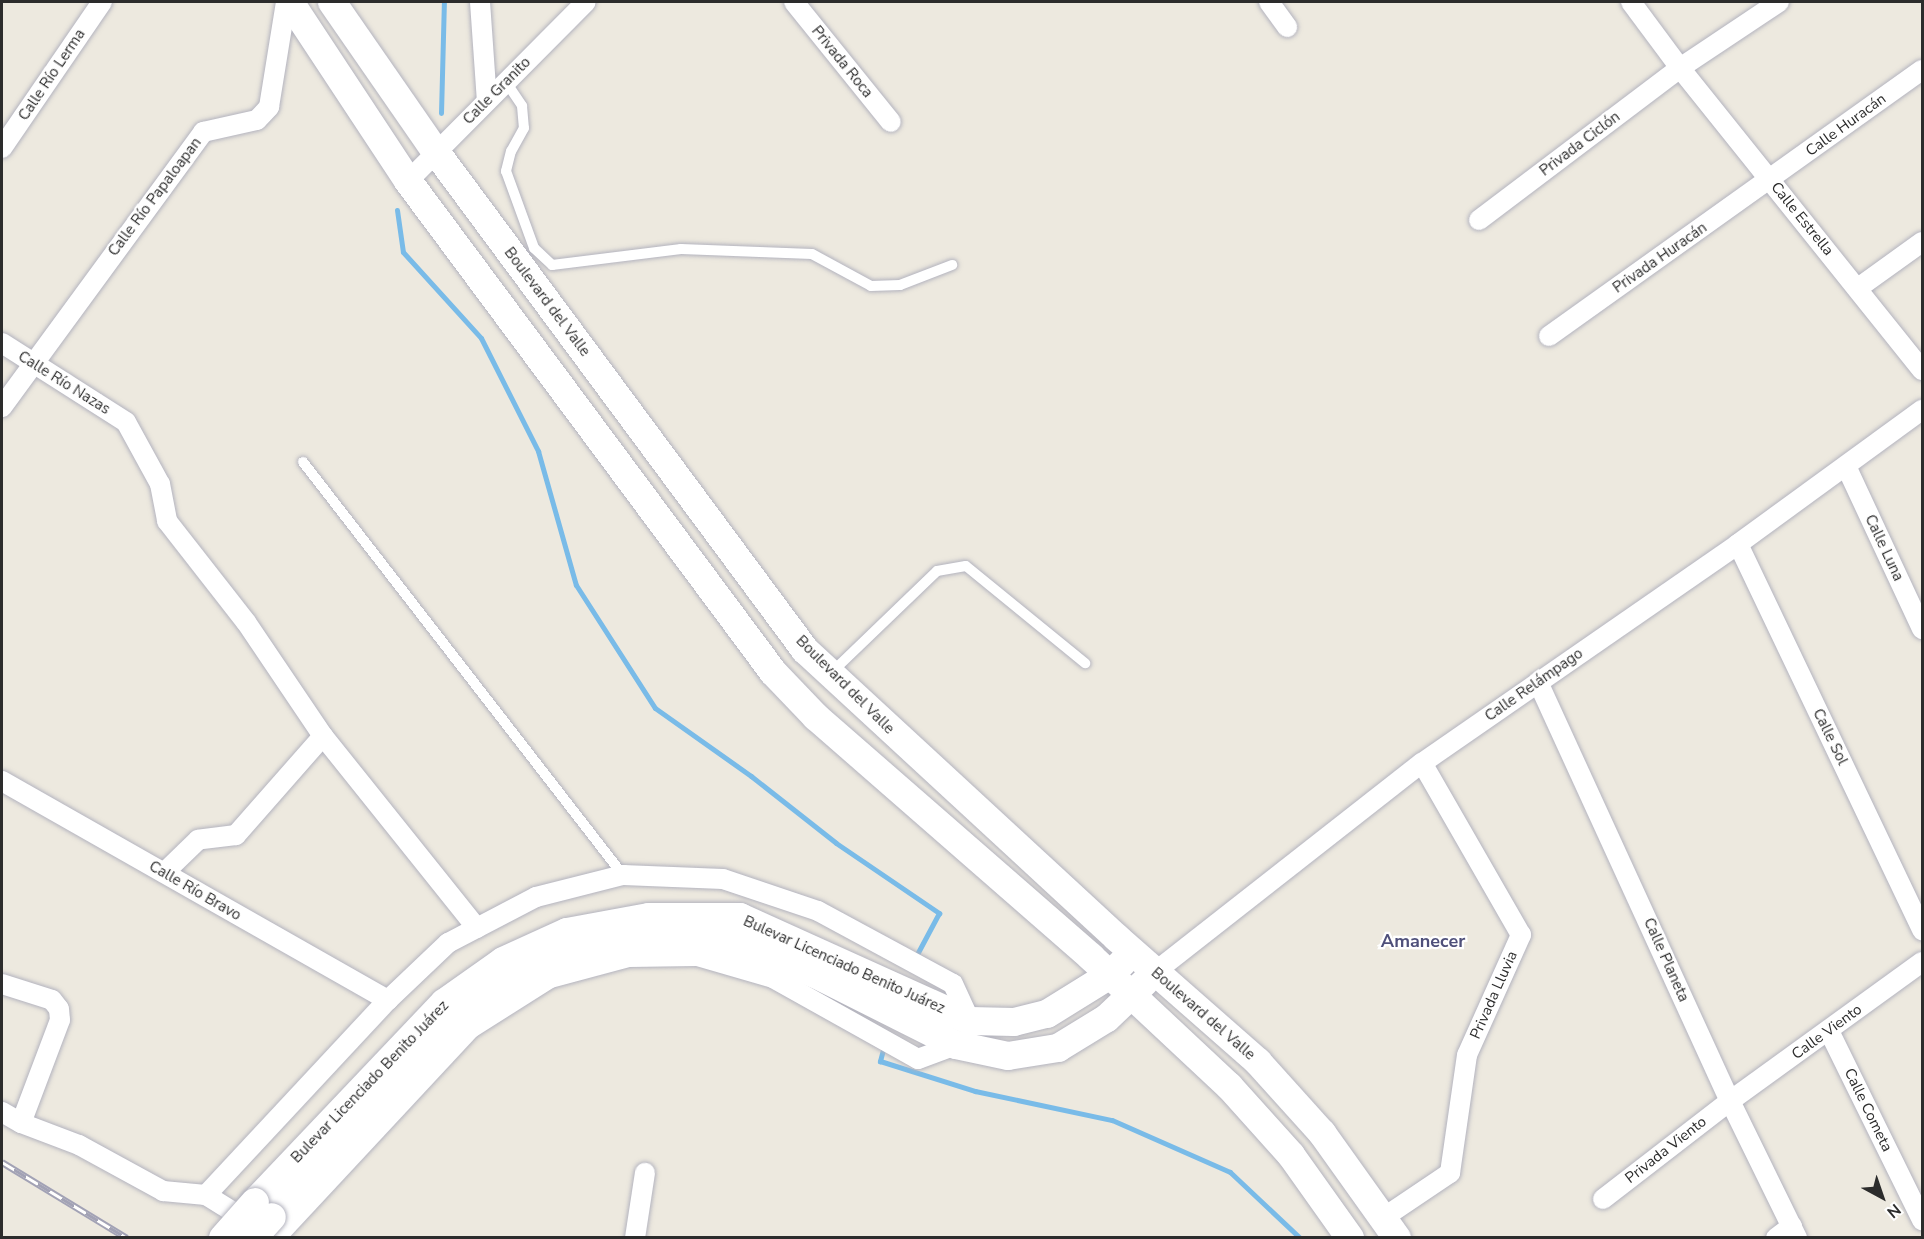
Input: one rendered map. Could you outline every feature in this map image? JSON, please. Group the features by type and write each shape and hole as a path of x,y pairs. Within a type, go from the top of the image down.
{"street":[{"name":"Calle Río Lerma","path":"2,148 102,2"},
{"path":"288,2 408,181 773,672 816,717 1110,975 1229,1086 1291,1155 1350,1238"},
{"name":"Calle Río Papaloapan","path":"2,407 203,132 257,120 269,107 288,2"},
{"name":"Boulevard del Valle","path":"332,2 436,152 806,650 1134,953 1258,1062 1322,1133 1390,1228"},
{"path":"480,2 487,101"},
{"name":"Calle Granito","path":"408,181 586,2"},
{"name":"Privada Roca","path":"794,2 891,122"},
{"path":"1269,2 1287,27"},
{"name":"Calle Estrella","path":"1631,2 1680,68 1923,370"},
{"name":"Privada Ciclón","path":"1479,220 1680,68 1779,2"},
{"name":"Calle Huracán","path":"1770,180 1923,70"},
{"name":"Privada Huracán","path":"1550,336 1770,180"},
{"path":"1858,288 1923,242"},
{"name":"Calle Río Nazas","path":"2,343 126,422 160,484 167,521 246,622 323,736"},
{"name":"Calle Relámpago","path":"1155,972 1422,763 1738,544 1923,410"},
{"name":"Calle Luna","path":"1846,466 1923,629"},
{"name":"Calle Sol","path":"1738,544 1923,930"},
{"name":"Calle Planeta","path":"1538,682 1789,1234"},
{"path":"164,873 198,840 236,835 323,736 477,928"},
{"name":"Privada Lluvia","path":"1390,1228 1450,1173 1467,1055 1521,935 1422,763"},
{"name":"Calle Río Bravo","path":"2,781 388,1000"},
{"path":"206,1195 388,1000 447,943 536,897 623,875 723,879 818,911 953,984 963,1033"},
{"name":"Bulevar Licenciado Benito Juárez","path":"223,1238 266,1226 449,1030 517,977 574,953 655,934 732,942 963,1033 1008,1056 1058,1048 1107,1018 1155,972"},
{"name":"Bulevar Licenciado Benito Juárez","path":"963,1033 1047,1014 1110,975 1134,953"},
{"name":"Calle Viento","path":"1730,1101 1923,962"},
{"path":"2,984 52,1000 59,1009 60,1020 21,1123"},
{"name":"Calle Cometa","path":"1829,1031 1923,1220"},
{"name":"Privada Viento","path":"1603,1199 1730,1101"},
{"path":"2,1112 21,1123 79,1145 163,1191 206,1195 266,1226"},
{"path":"636,1238 645,1173"}],"lane":[{"path":"506,82 522,106 524,128 511,151 506,171 534,248 552,265 681,249 812,254 871,286 900,285 952,266"},
{"path":"303,462 623,875"},
{"path":"830,674 937,571 966,566 1085,663"}],"waterway":[{"path":"441,113 444,2"},
{"path":"397,210 403,252 481,338 538,451 576,585 655,708 751,776 836,843 939,913 915,958"},
{"path":"884,1046 880,1061 975,1091 1112,1120 1230,1172 1300,1238"}],"railway":[{"path":"2,1162 127,1238"}],"district":[{"name":"Amanecer","path":"1423,941"}]}
